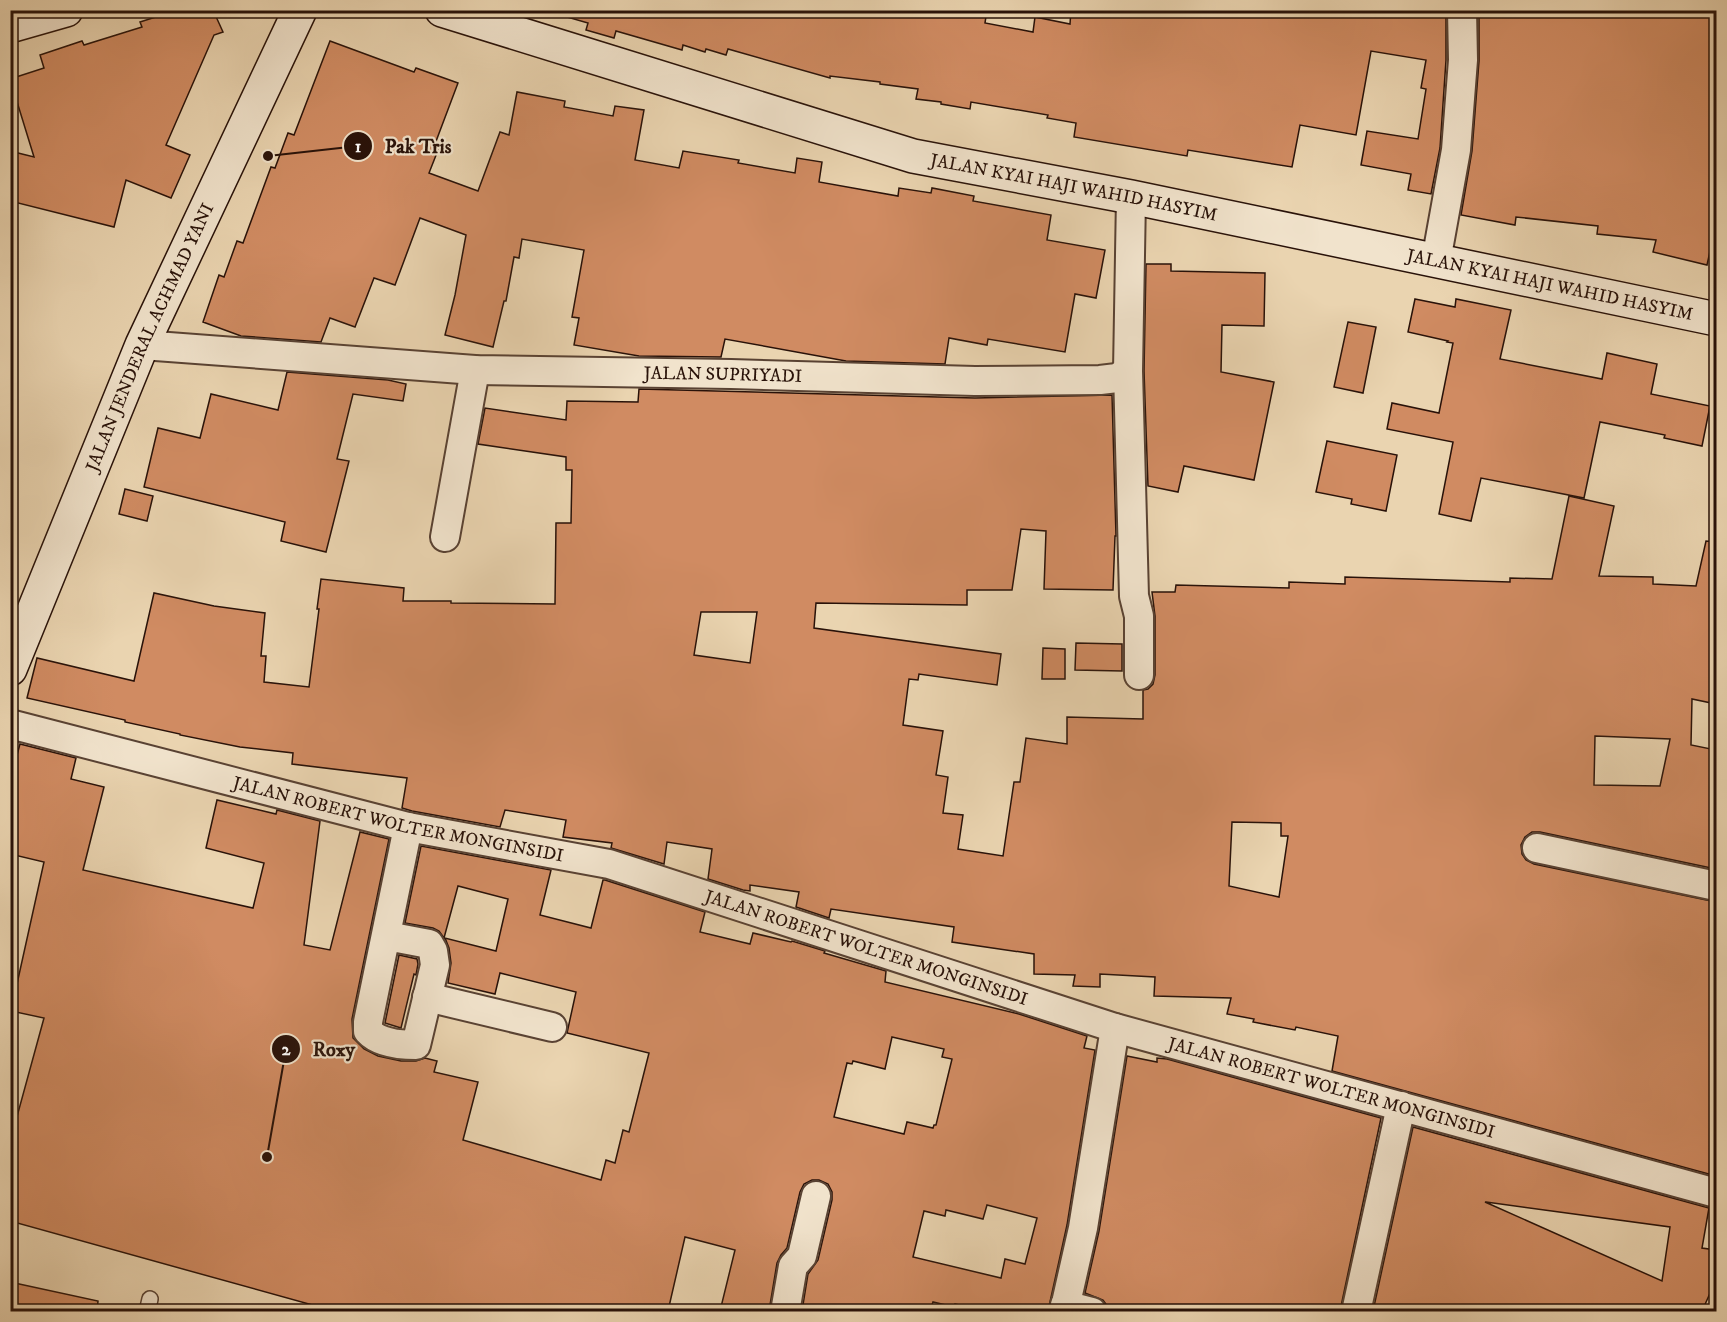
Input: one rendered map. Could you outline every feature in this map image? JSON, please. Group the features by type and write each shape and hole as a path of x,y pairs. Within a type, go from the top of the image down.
{"main road":[{"path":"10,26 66,10"},
{"name":"JALAN JENDERAL ACHMAD YANI","path":"14,648 142,345 300,10"},
{"name":"JALAN KYAI HAJI WAHID HASYIM","path":"442,10 913,156 1131,197 1716,319"}],"street":[{"path":"1436,261 1456,150 1463,60 1462,10"},
{"path":"1131,197 1128,371 1139,675"},
{"name":"JALAN SUPRIYADI","path":"142,345 475,370 975,381 1100,380 1117,378 1128,371"},
{"path":"445,537 475,370"},
{"name":"JALAN ROBERT WOLTER MONGINSIDI","path":"10,724 408,827 609,864 1115,1028 1716,1193"},
{"path":"387,936 429,944 433,951 435,965 416,1045 402,1045 374,1037 368,1031 408,827"},
{"path":"1537,848 1716,886"},
{"path":"427,997 552,1027"},
{"path":"1092,1311 1064,1308 1083,1228 1115,1028"},
{"path":"1356,1311 1401,1106"},
{"path":"784,1311 793,1266 802,1256 816,1196"}],"building":[{"path":"158,10 213,10 223,32 214,35 166,145 190,155 171,198 126,180 114,227 10,201 10,151 34,157 10,79 44,68 40,55 82,41 84,45 142,27 140,22 159,16"},
{"path":"568,10 987,10 985,23 1033,32 1035,17 1070,24 1071,10 1446,10 1446,60 1440,148 1431,194 1408,190 1411,174 1361,165 1367,131 1418,139 1426,89 1421,88 1426,60 1371,51 1356,135 1300,125 1292,167 1188,150 1187,156 1074,137 1076,123 1047,118 1048,115 971,102 970,109 916,99 918,89 880,84 880,82 830,76 830,78 728,49 726,55 706,49 705,52 683,45 682,50 616,31 614,38 586,30 588,23 567,17"},
{"path":"1479,10 1519,10 1545,13 1545,10 1716,10 1716,224 1707,265 1653,252 1656,240 1597,234 1598,226 1516,217 1515,225 1461,215 1472,151 1479,61"},
{"path":"330,41 414,72 416,68 458,83 435,144 440,145 429,173 478,191 500,132 509,135 517,92 565,101 564,107 613,116 615,106 644,110 635,160 679,168 683,151 739,160 738,163 795,173 797,158 822,162 819,182 898,196 899,188 931,193 932,188 974,196 973,201 1051,215 1047,240 1105,250 1096,298 1075,294 1065,352 988,339 987,345 949,338 945,364 846,361 725,339 721,357 639,356 574,345 579,318 572,317 584,250 522,239 519,258 514,257 506,301 504,301 493,347 445,335 466,235 420,218 395,285 374,278 355,327 330,318 321,342 241,336 203,322 219,275 224,277 237,241 243,243 271,167 275,168 288,133 294,135"},
{"path":"1146,264 1171,264 1171,271 1265,273 1264,326 1222,325 1221,372 1274,382 1254,480 1184,466 1178,492 1148,486 1144,371"},
{"path":"1415,299 1455,307 1456,299 1511,310 1500,359 1602,379 1607,353 1657,364 1651,394 1710,406 1702,446 1664,438 1665,435 1600,422 1584,498 1481,478 1471,521 1439,514 1453,442 1387,429 1392,403 1439,413 1453,343 1408,332"},
{"path":"1348,322 1376,327 1363,393 1334,387"},
{"path":"287,372 388,380 406,384 403,401 353,394 337,459 349,461 326,552 281,541 285,522 144,487 158,428 200,438 211,394 278,410"},
{"path":"639,389 975,398 1112,395 1116,536 1113,590 1044,589 1046,531 1021,529 1012,590 967,590 967,605 816,603 814,628 1001,654 997,685 919,674 918,680 909,679 903,725 943,731 936,775 948,777 943,813 963,815 958,849 1003,856 1014,782 1020,782 1026,738 1067,744 1067,717 1143,719 1143,690 1153,684 1155,675 1155,616 1152,592 1175,592 1176,585 1289,588 1289,582 1345,584 1345,577 1510,582 1510,578 1552,579 1569,496 1614,506 1599,576 1653,577 1653,584 1696,586 1706,541 1716,542 1716,704 1692,699 1691,745 1716,750 1716,869 1540,832 1532,832 1525,837 1521,845 1522,854 1526,860 1534,864 1716,902 1716,1176 1332,1071 1338,1036 1296,1027 1295,1030 1253,1022 1254,1019 1227,1014 1231,998 1154,996 1155,977 1100,974 1100,987 1073,986 1075,975 1034,974 1034,954 952,942 954,927 831,909 829,918 796,907 799,892 750,885 750,891 743,890 708,879 712,849 667,842 664,864 611,848 612,843 563,837 566,820 505,810 500,827 412,811 402,808 407,778 292,764 293,753 240,747 180,735 27,698 37,658 134,681 154,593 214,606 265,613 261,656 266,656 264,682 309,687 321,579 404,588 403,601 555,604 556,523 571,523 572,470 566,470 566,457 478,444 485,408 566,420 567,401 638,402","holes":["701,612 757,612 750,663 694,655","1595,736 1670,739 1660,786 1594,785","1232,822 1281,823 1281,836 1288,836 1279,897 1229,886"]},
{"path":"1327,441 1397,455 1386,511 1351,504 1352,499 1316,492"},
{"path":"125,489 153,496 147,521 119,514"},
{"path":"1076,643 1122,644 1122,671 1075,670"},
{"path":"1043,648 1065,649 1065,679 1042,679"},
{"path":"20,744 76,758 71,779 104,787 83,870 253,908 264,863 206,848 217,800 276,814 277,810 320,821 304,945 330,950 360,832 389,839 352,1019 353,1038 364,1049 378,1056 401,1061 416,1061 425,1058 437,1061 434,1072 478,1082 463,1140 601,1180 606,1160 615,1163 623,1130 629,1132 649,1053 567,1033 576,992 500,973 495,994 448,983 451,963 445,938 496,951 508,899 458,886 444,938 439,931 433,928 405,923 421,846 551,870 540,915 591,928 603,880 605,880 705,912 700,932 750,944 753,933 792,941 886,971 885,982 1019,1014 1087,1036 1084,1048 1095,1050 1067,1225 1048,1311 982,1311 955,1304 954,1307 933,1302 930,1311 802,1311 808,1274 818,1260 832,1200 832,1192 828,1184 819,1180 812,1180 804,1184 800,1192 787,1248 777,1263 769,1311 720,1311 735,1250 685,1237 668,1311 334,1311 10,1221 10,1142 44,1018 11,1011 44,862 10,854 10,781","holes":["892,1037 944,1049 942,1057 952,1059 936,1125 933,1128 907,1122 904,1134 834,1117 847,1063 852,1064 853,1061 885,1069","987,1205 1037,1218 1025,1264 1005,1259 1001,1278 913,1257 924,1211 945,1216 946,1210 983,1219"]},
{"path":"399,955 417,959 418,964 401,1028 385,1023"},
{"path":"1127,1056 1157,1062 1157,1058 1167,1059 1381,1118 1340,1311 1108,1311 1103,1300 1085,1293 1099,1231"},
{"path":"1413,1127 1709,1208 1702,1248 1716,1250 1716,1280 1702,1311 1373,1311","holes":["1485,1202 1486,1202 1670,1227 1662,1281"]},
{"path":"10,1282 98,1301 97,1311 10,1311"}],"place":[{"name":"Pak Tris","path":"268,156"},
{"name":"Roxy","path":"267,1157"}]}
